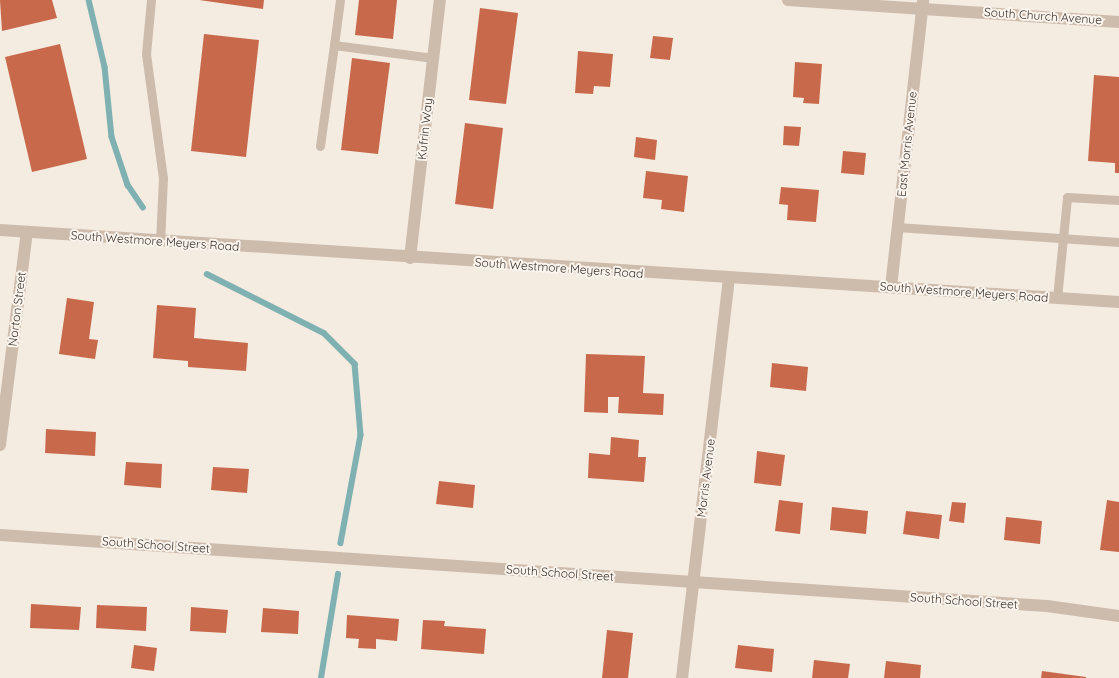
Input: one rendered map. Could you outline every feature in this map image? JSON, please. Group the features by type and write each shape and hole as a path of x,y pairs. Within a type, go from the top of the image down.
{"street":[{"name":"Kufrin Way","path":"410,258 440,0"},
{"name":"South Church Avenue","path":"788,0 922,4 1119,22"},
{"name":"East Morris Avenue","path":"891,287 922,4"},
{"name":"South Westmore Meyers Road","path":"0,230 410,258 1119,302"},
{"name":"Norton Street","path":"0,445 27,232"},
{"name":"Morris Avenue","path":"682,678 730,278"},
{"name":"South School Street","path":"0,535 1047,606 1119,616"}],"lane":[{"path":"151,0 146,54 163,178 160,241"},
{"path":"320,146 340,0"},
{"path":"334,45 433,58"},
{"path":"1058,298 1067,197 1119,200"},
{"path":"897,227 1119,242"}],"building":[{"path":"0,0 52,0 57,18 2,31"},
{"path":"199,0 264,0 263,9"},
{"path":"359,0 397,0 393,39 355,35"},
{"path":"480,8 518,13 506,104 469,100"},
{"path":"204,34 259,40 246,157 191,151"},
{"path":"653,36 673,38 670,60 650,58"},
{"path":"60,44 87,159 32,172 5,57"},
{"path":"578,51 613,54 610,87 594,86 593,94 575,93"},
{"path":"352,58 390,63 378,154 341,150"},
{"path":"795,62 822,64 819,104 803,103 804,98 793,97"},
{"path":"1094,75 1119,77 1119,173 1115,173 1115,163 1088,161"},
{"path":"465,123 503,128 493,209 455,204"},
{"path":"784,126 801,127 799,146 783,145"},
{"path":"636,137 657,140 655,160 634,157"},
{"path":"843,151 866,153 864,175 841,173"},
{"path":"646,171 688,176 684,212 661,209 662,200 643,198"},
{"path":"781,187 819,190 816,222 787,220 788,205 779,204"},
{"path":"67,298 94,302 89,339 98,340 95,359 59,354"},
{"path":"157,305 196,308 194,338 248,343 246,371 188,367 188,361 153,358"},
{"path":"586,354 645,356 643,393 664,394 663,415 618,413 619,397 608,397 608,413 584,412"},
{"path":"772,363 808,367 806,391 770,387"},
{"path":"46,429 96,432 95,456 45,453"},
{"path":"611,437 639,440 638,457 646,457 644,482 588,478 589,453 610,455"},
{"path":"757,451 785,455 781,486 754,483"},
{"path":"126,462 162,464 161,488 124,485"},
{"path":"213,467 249,469 247,493 211,490"},
{"path":"439,481 475,485 473,508 436,504"},
{"path":"779,500 803,503 800,534 775,531"},
{"path":"1107,500 1119,502 1119,552 1100,550"},
{"path":"952,502 966,503 964,523 949,521"},
{"path":"832,507 868,511 866,534 830,530"},
{"path":"906,511 942,515 939,539 903,534"},
{"path":"1006,517 1042,521 1040,544 1004,540"},
{"path":"31,604 81,607 79,630 30,628"},
{"path":"97,605 147,607 146,631 96,628"},
{"path":"191,607 228,610 226,633 190,631"},
{"path":"263,608 299,611 298,634 261,632"},
{"path":"347,615 399,619 397,641 376,639 376,649 358,648 359,639 346,638"},
{"path":"423,620 445,621 444,626 486,629 484,654 421,649"},
{"path":"607,630 633,633 628,678 602,678"},
{"path":"134,645 157,648 154,671 131,668"},
{"path":"738,645 774,649 772,672 735,668"},
{"path":"814,660 850,664 848,678 812,678"},
{"path":"886,661 921,665 920,678 884,678"},
{"path":"1042,671 1086,677 1086,678 1041,678"}],"waterway":[{"path":"89,0 105,67 112,137 128,185 143,207"},
{"path":"207,274 324,333 355,364 361,435 341,543"},
{"path":"321,678 338,574"}]}
